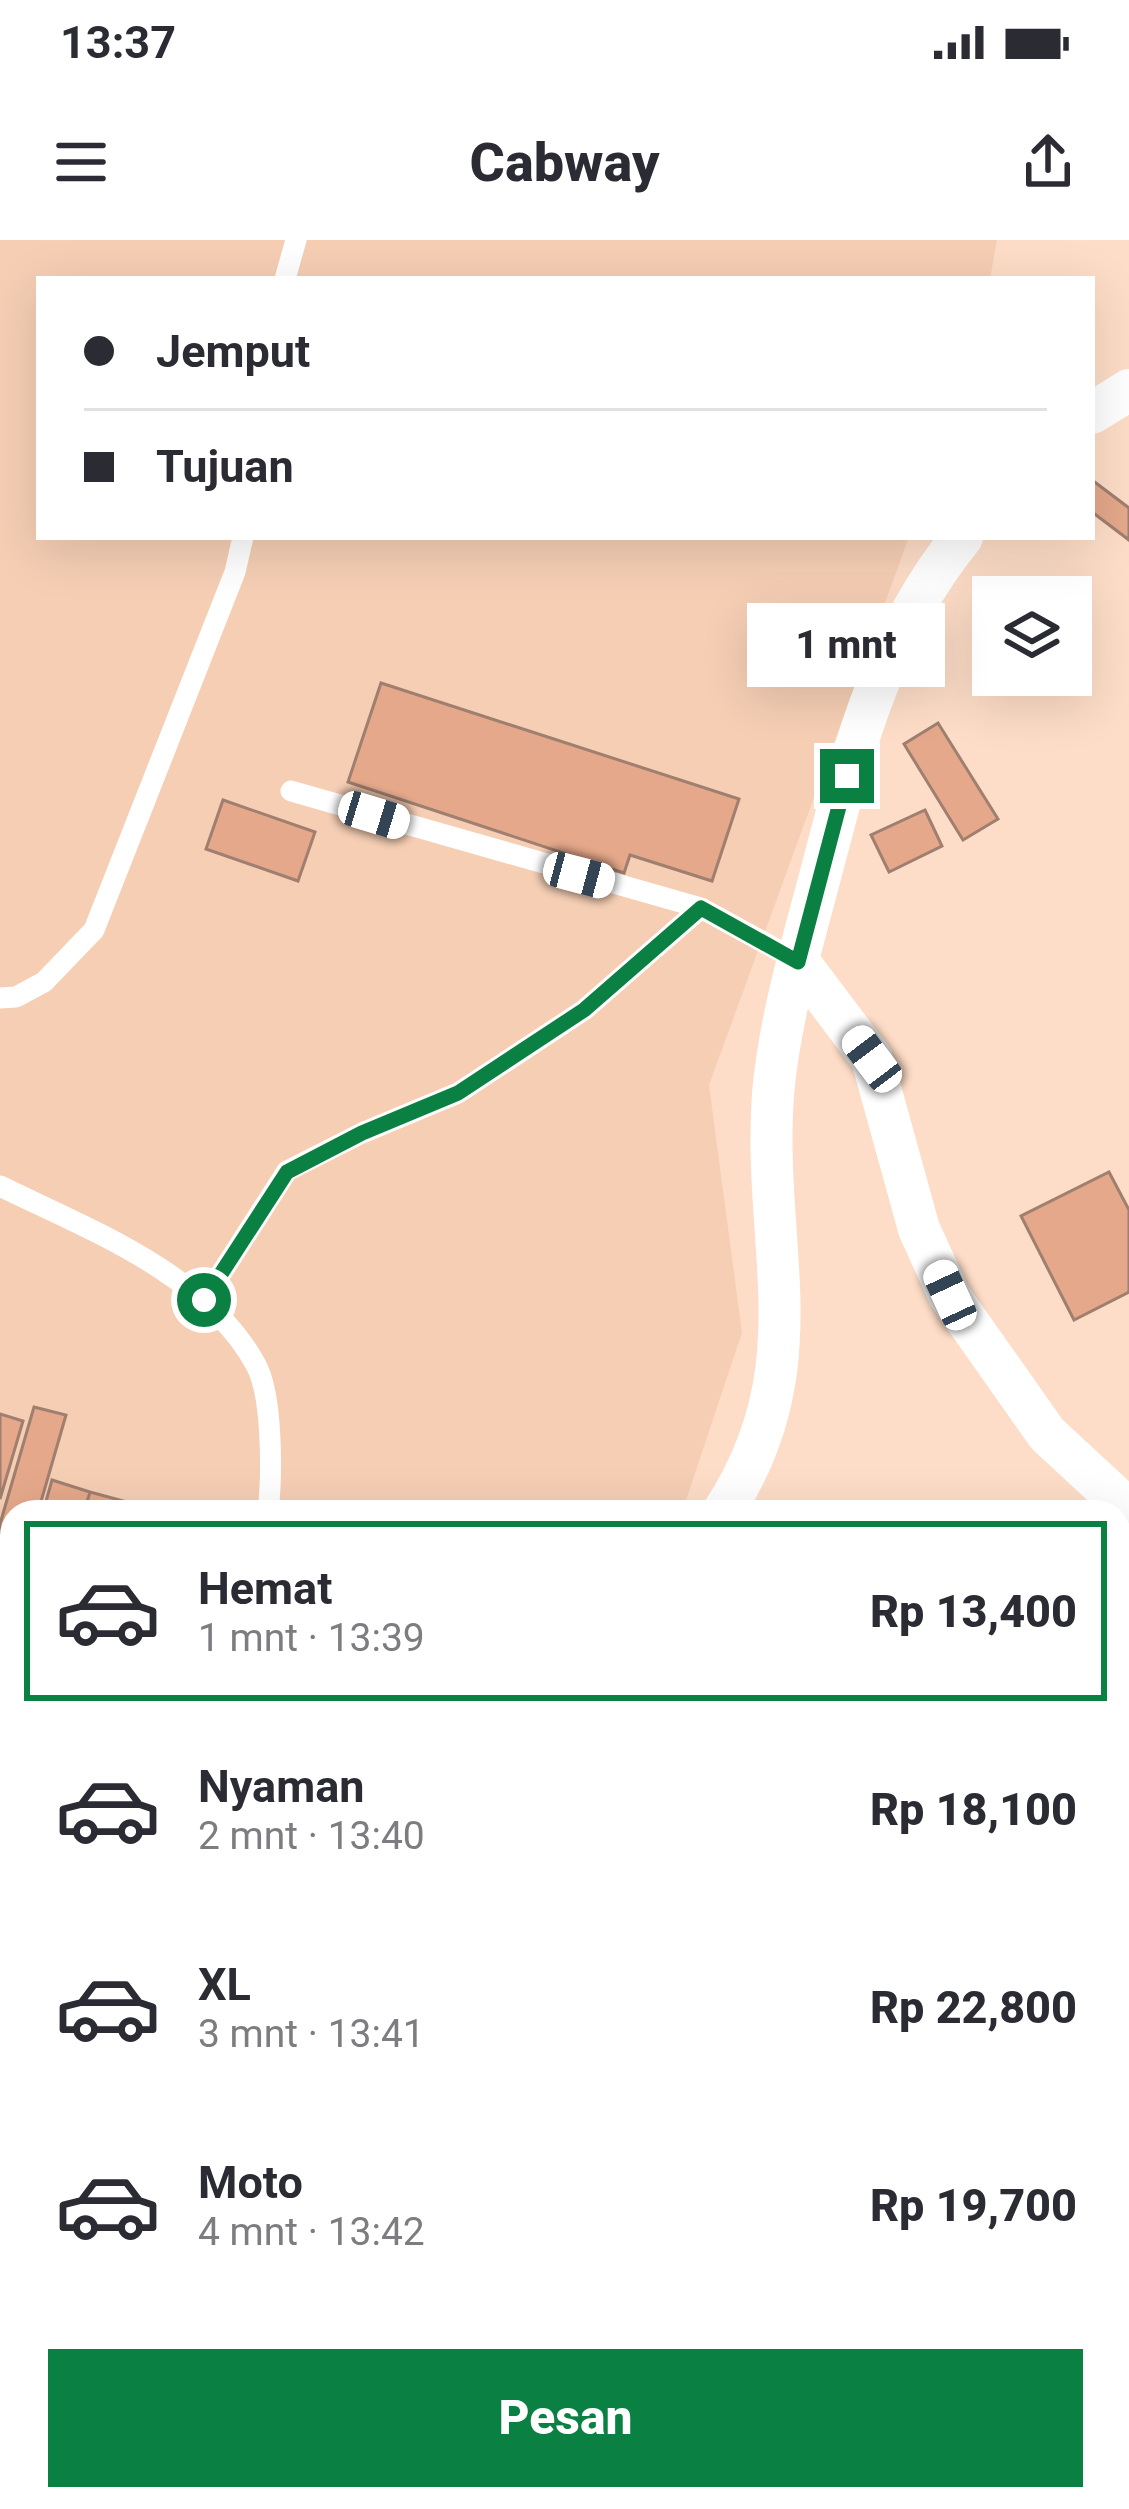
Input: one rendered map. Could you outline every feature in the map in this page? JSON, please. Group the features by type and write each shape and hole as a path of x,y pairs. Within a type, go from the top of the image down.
{"street":[{"path":"1095,410 1129,390"},
{"path":"731,1500 743,1481 775,1390 783,1301 771,1154 773,1090 798,962 882,664 926,581 960,540"},
{"path":"798,962 872,1059 919,1229 950,1295 1047,1434 1111,1500"}],"lane":[{"path":"286,276 296,240"},
{"path":"0,998 16,997 44,982 94,931 235,572 242,540"},
{"path":"291,791 701,908 798,962"},
{"path":"204,1300 287,1172 362,1133 458,1093 584,1010 701,908"},
{"path":"0,1186 132,1250 204,1300 258,1367 273,1465 269,1500"}],"shaded area":[{"path":"0,240 997,240 991,276 36,276 36,540 908,540 709,1085 742,1333 686,1500 0,1500"}],"building":[{"path":"1095,482 1129,508 1129,540 1095,514"},
{"path":"381,683 739,799 712,881 630,855 624,873 348,782"},
{"path":"938,723 998,819 963,840 904,744"},
{"path":"223,800 315,832 298,881 206,849"},
{"path":"925,810 942,846 889,872 871,835"},
{"path":"1109,1172 1129,1210 1129,1292 1074,1320 1021,1216"},
{"path":"34,1407 66,1415 41,1500 7,1500"},
{"path":"0,1414 23,1421 0,1499"},
{"path":"52,1480 90,1492 88,1500 46,1500"},
{"path":"90,1492 120,1500 88,1500"}],"route":[{"path":"204,1300 287,1172 362,1133 458,1093 584,1010 701,908 798,962 847,776"}]}
